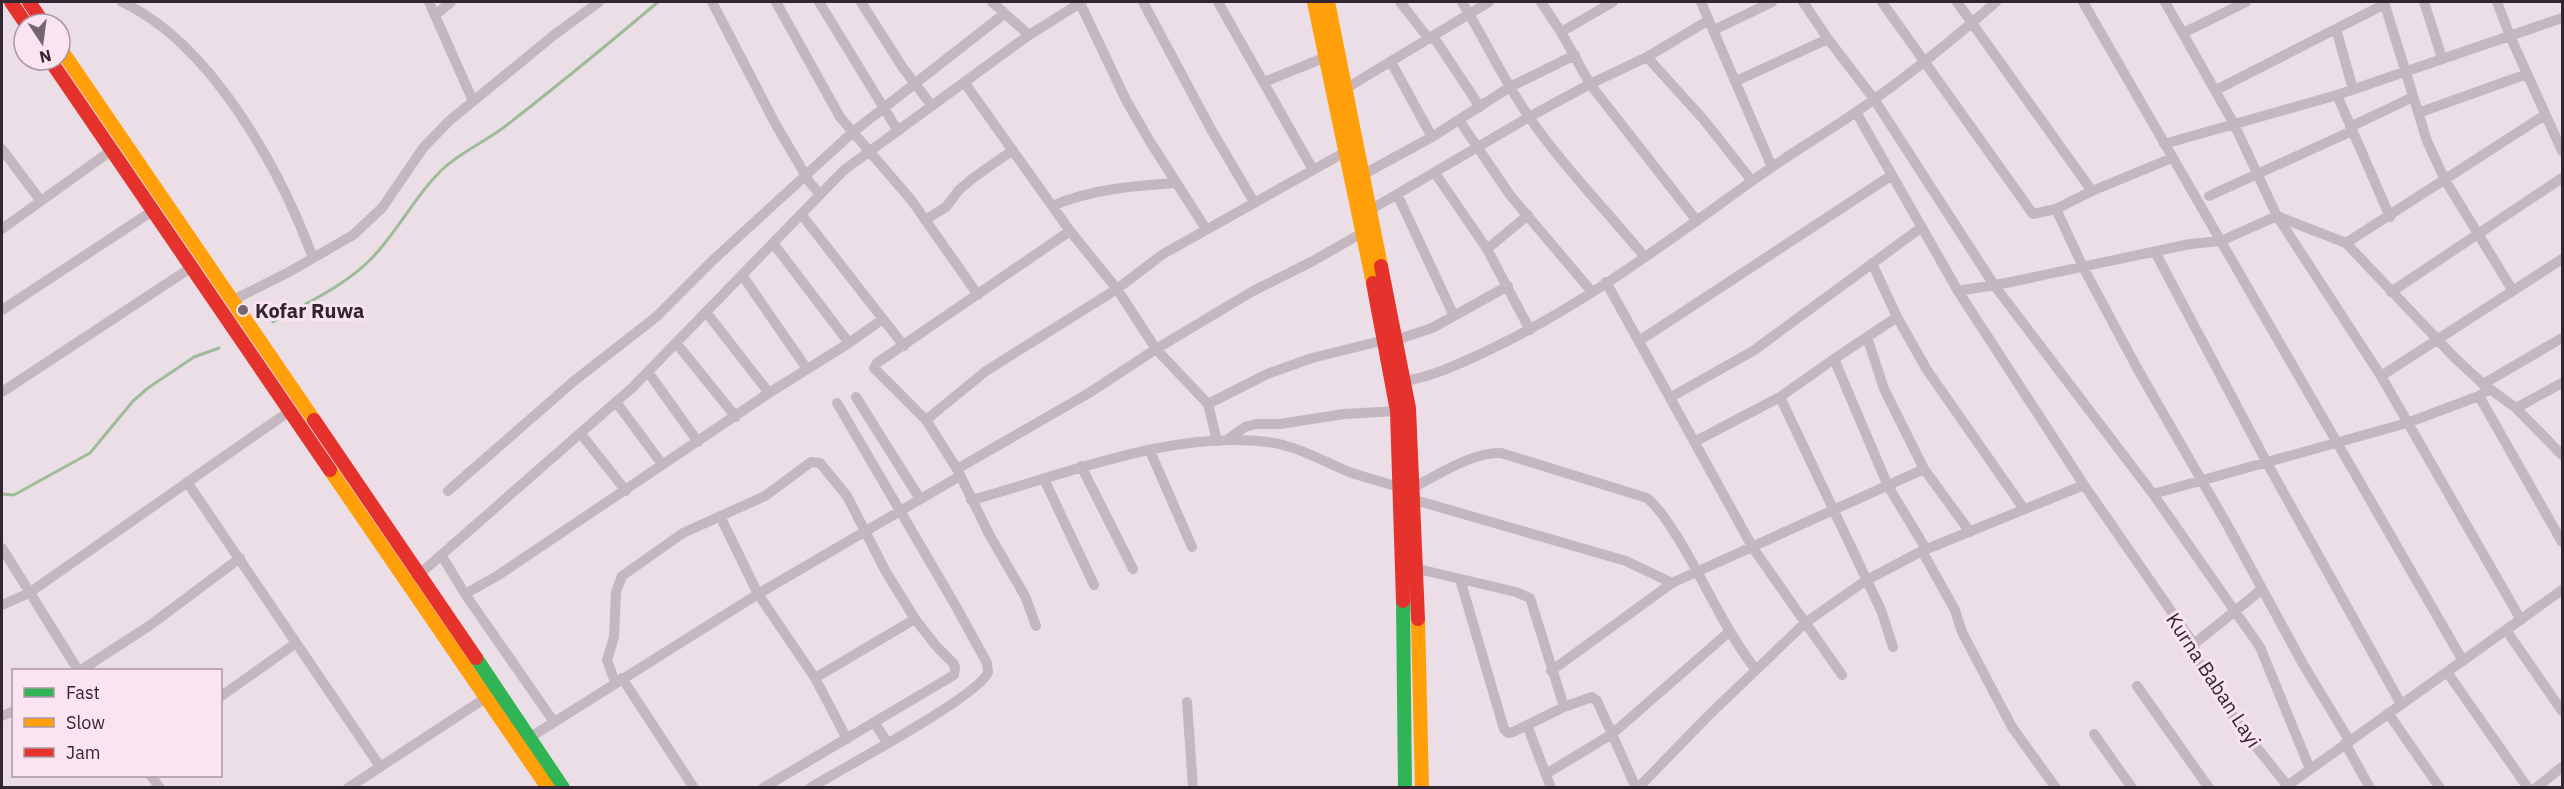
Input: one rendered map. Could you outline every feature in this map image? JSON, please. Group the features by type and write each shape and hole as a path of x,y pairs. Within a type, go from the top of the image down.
{"main road":[{"path":"1314,2 1347,151 1362,233 1390,340 1405,381 1409,408 1406,788"},
{"path":"1328,2 1364,174 1390,340 1397,411 1410,491 1418,569 1422,788"},
{"path":"72,66 415,579 487,697 548,788"},
{"path":"58,72 291,410 415,579 563,788"}],"street":[{"path":"122,2 158,22 179,40 249,125 268,160 313,258"},
{"path":"429,2 473,101"},
{"path":"435,15 451,2"},
{"path":"231,302 353,235 371,220 423,148 449,121 554,35 599,2"},
{"path":"712,2 804,175 820,194"},
{"path":"776,2 840,117 925,220 978,295"},
{"path":"819,2 898,131"},
{"path":"861,2 932,106"},
{"path":"992,2 1029,35"},
{"path":"415,579 581,434 648,372 844,170 1029,35 1081,2 1126,100 1206,229"},
{"path":"1143,2 1212,132 1254,202"},
{"path":"1218,2 1312,168"},
{"path":"1400,2 1431,38 1480,107"},
{"path":"1462,2 1529,117 1644,256"},
{"path":"1345,89 1489,2"},
{"path":"1541,2 1575,55 1590,84 1697,221"},
{"path":"1561,32 1613,2"},
{"path":"1701,2 1772,167"},
{"path":"1370,210 1590,84 1712,25 1772,2"},
{"path":"1803,2 1874,99 1994,285 2153,494 2235,611 2266,659 2310,769"},
{"path":"1882,2 2033,214 2056,209 2092,191 2172,158"},
{"path":"1957,2 2092,191"},
{"path":"1405,381 1430,377 1530,330 1592,292 1772,167 1856,112 1924,63 1996,2"},
{"path":"2084,2 2463,661"},
{"path":"2165,2 2235,124 2277,216 2381,376 2521,620"},
{"path":"2183,33 2246,2"},
{"path":"2424,2 2442,58"},
{"path":"2497,2 2562,151"},
{"path":"2216,90 2385,3 2427,141 2445,180 2512,291"},
{"path":"448,491 466,478 574,381 656,317 804,175 853,132 1004,14"},
{"path":"2164,144 2337,95 2562,18"},
{"path":"2336,29 2354,89"},
{"path":"1736,81 1828,39"},
{"path":"1364,174 1432,137 1510,87 1575,55"},
{"path":"1264,82 1326,57"},
{"path":"1647,57 1704,120 1752,181"},
{"path":"1391,62 1432,137"},
{"path":"2418,113 2527,74"},
{"path":"964,82 1070,231 1117,289 1156,349 1208,404 1223,440"},
{"path":"2337,95 2390,217"},
{"path":"2209,196 2413,98"},
{"name":"Kurna Baban Layi","path":"1856,112 1958,291 2084,485 2194,644 2195,656 2241,728 2292,784 2347,742 2562,590"},
{"path":"2346,243 2545,116"},
{"path":"1459,120 1510,195 1592,292"},
{"path":"2,148 40,200"},
{"path":"2,229 112,150"},
{"path":"925,220 946,207 959,190 973,178 1013,150"},
{"path":"926,420 986,371 1117,289 1163,254 1312,168 1347,151"},
{"path":"1435,173 1487,249 1530,330"},
{"path":"1639,341 1892,175"},
{"path":"2391,292 2562,178"},
{"path":"1052,206 1077,196 1126,186 1176,183"},
{"path":"1398,196 1454,316"},
{"path":"2056,209 2083,267 2137,368 2347,742 2370,788"},
{"path":"2,310 154,210"},
{"path":"801,214 904,346"},
{"path":"1487,249 1528,214"},
{"path":"1958,291 2190,244 2221,241 2277,216 2346,243 2437,338 2487,387 2516,408 2562,455"},
{"path":"1671,398 1753,351 1922,227"},
{"path":"1036,626 1025,596 971,500 958,472 926,420 874,369 877,363 1070,231"},
{"path":"529,738 758,594 901,512 958,472 1089,393 1156,349 1253,291 1362,233"},
{"path":"773,243 849,344"},
{"path":"2155,252 2267,463 2401,704"},
{"path":"2381,376 2562,259"},
{"path":"1872,263 1898,317 1928,370 2024,509"},
{"path":"2,392 192,267"},
{"path":"742,275 807,369"},
{"path":"1606,282 1696,441 1753,548 1842,675"},
{"path":"1208,404 1267,374 1312,358 1432,328 1508,286"},
{"path":"706,312 769,393"},
{"path":"1696,441 1780,397 1834,358 1898,317"},
{"path":"465,594 497,576 769,393 849,344 883,319"},
{"path":"1867,337 1884,389 1924,469 1970,532"},
{"path":"2153,494 2407,423 2479,396 2487,387 2562,338"},
{"path":"676,343 736,417"},
{"path":"1834,358 1888,486 1955,610 1962,632 2012,727 2056,788"},
{"path":"648,372 698,442"},
{"path":"2516,408 2562,383"},
{"path":"2479,396 2562,542"},
{"path":"856,397 920,499"},
{"path":"1780,397 1865,581 1881,610 1893,647"},
{"path":"616,402 663,464"},
{"path":"810,788 962,697 980,684 988,672 987,663 954,603 837,403"},
{"path":"2,605 29,593 291,410"},
{"path":"1223,440 1245,427 1256,424 1280,424 1344,414 1397,411"},
{"path":"1279,445 1280,424"},
{"path":"581,434 626,491"},
{"path":"971,500 1081,466 1150,451 1223,440 1279,445 1314,455 1350,472 1626,561 1672,584"},
{"path":"1150,451 1192,547"},
{"path":"1410,491 1472,459 1491,453 1501,453 1647,498 1658,507 1698,571 1729,632 1756,670"},
{"path":"694,788 607,660 614,637 616,592 622,576 683,533 765,496 804,466 816,461 846,496 915,619 953,663 956,671 954,675 763,788"},
{"path":"1081,466 1133,569"},
{"path":"1551,671 1672,584 1924,469"},
{"path":"1044,478 1094,585"},
{"path":"187,482 379,765"},
{"path":"1460,579 1504,729 1508,733 1564,707 1588,698 1595,699 1637,788 1805,623 1865,581 1924,550 2084,485"},
{"path":"720,516 758,594 815,678 847,739"},
{"path":"2,548 78,669"},
{"path":"442,556 465,594 554,722"},
{"path":"81,669 149,627 240,558"},
{"path":"1418,569 1516,592 1530,598 1564,707"},
{"path":"2194,644 2261,590"},
{"path":"815,678 915,619"},
{"path":"2506,630 2562,711"},
{"path":"1546,774 1612,734 1729,632"},
{"path":"222,696 296,643"},
{"path":"2447,672 2528,788"},
{"path":"2137,686 2209,788"},
{"path":"348,788 379,765 487,697"},
{"path":"1187,702 1193,788"},
{"path":"2388,713 2439,788"},
{"path":"874,722 887,742"},
{"path":"1527,725 1551,788"},
{"path":"2094,734 2132,788"},
{"path":"2536,788 2562,767"}],"waterway":[{"path":"273,322 325,293 361,268 382,247 426,187 446,166 503,128 658,2"},
{"path":"2,494 14,495 90,453 133,401 148,388 194,357 219,348"}],"traffic: fast":[{"path":"1403,601 1405,788"},
{"path":"476,658 563,788"}],"traffic: slow":[{"path":"1314,2 1373,283"},
{"path":"1328,2 1381,266"},
{"path":"72,66 314,420"},
{"path":"330,470 548,788"},
{"path":"1418,619 1422,788"}],"traffic: jam":[{"path":"11,2 18,12"},
{"path":"29,2 36,12"},
{"path":"58,72 330,470"},
{"path":"1381,266 1409,408 1418,619"},
{"path":"1373,283 1397,411 1403,601"},
{"path":"314,420 476,658"}],"place":[{"name":"Kofar Ruwa","path":"243,310"}]}
